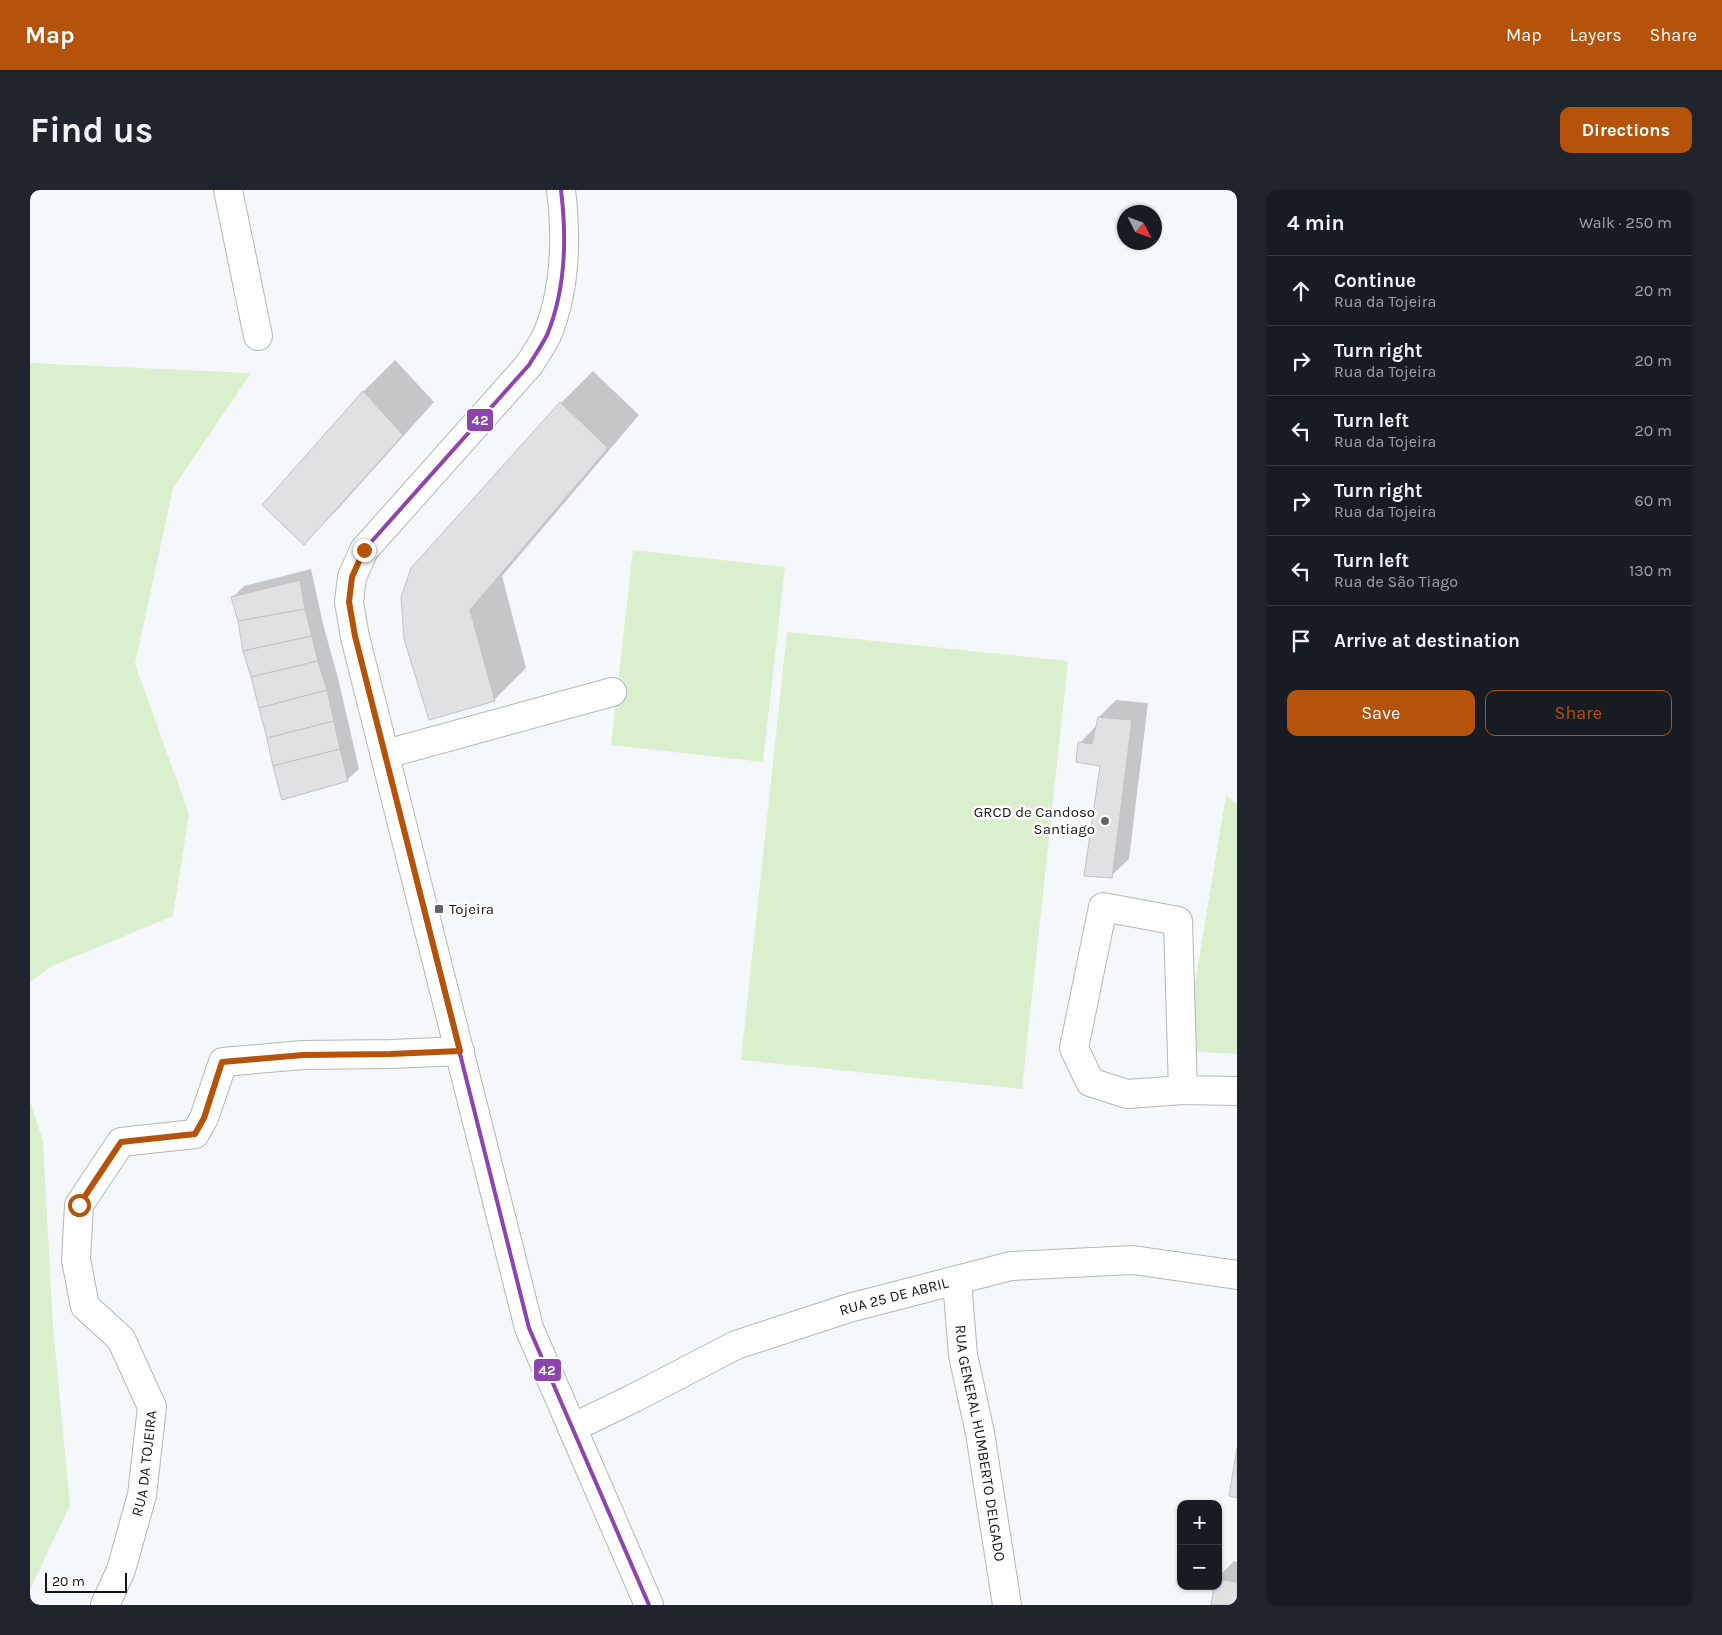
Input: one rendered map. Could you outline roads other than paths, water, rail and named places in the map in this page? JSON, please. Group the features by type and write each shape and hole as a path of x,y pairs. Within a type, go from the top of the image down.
{"street":[{"path":"228,190 258,336"},
{"path":"562,190 565,222 564,263 558,302 546,336 529,365 364,550 352,577 349,602 353,628 529,1328 649,1605"},
{"path":"386,754 612,692"},
{"path":"1183,1090 1178,921 1103,907 1074,1048 1090,1082 1127,1094 1183,1090 1237,1091"},
{"name":"RUA DA TOJEIRA","path":"105,1605 121,1570 142,1495 152,1407 121,1340 85,1306 76,1260 79,1205 121,1142 195,1134 204,1118 222,1062 303,1055 460,1051"},
{"name":"RUA 25 DE ABRIL","path":"572,1428 736,1345 849,1308 1011,1266 1133,1260 1237,1275"},
{"name":"RUA GENERAL HUMBERTO DELGADO","path":"957,1280 962,1355 980,1433 1007,1605"}],"place":[{"name":"GRCD de Candoso Santiago","path":"1105,821"},
{"name":"Tojeira","path":"439,909"}]}
